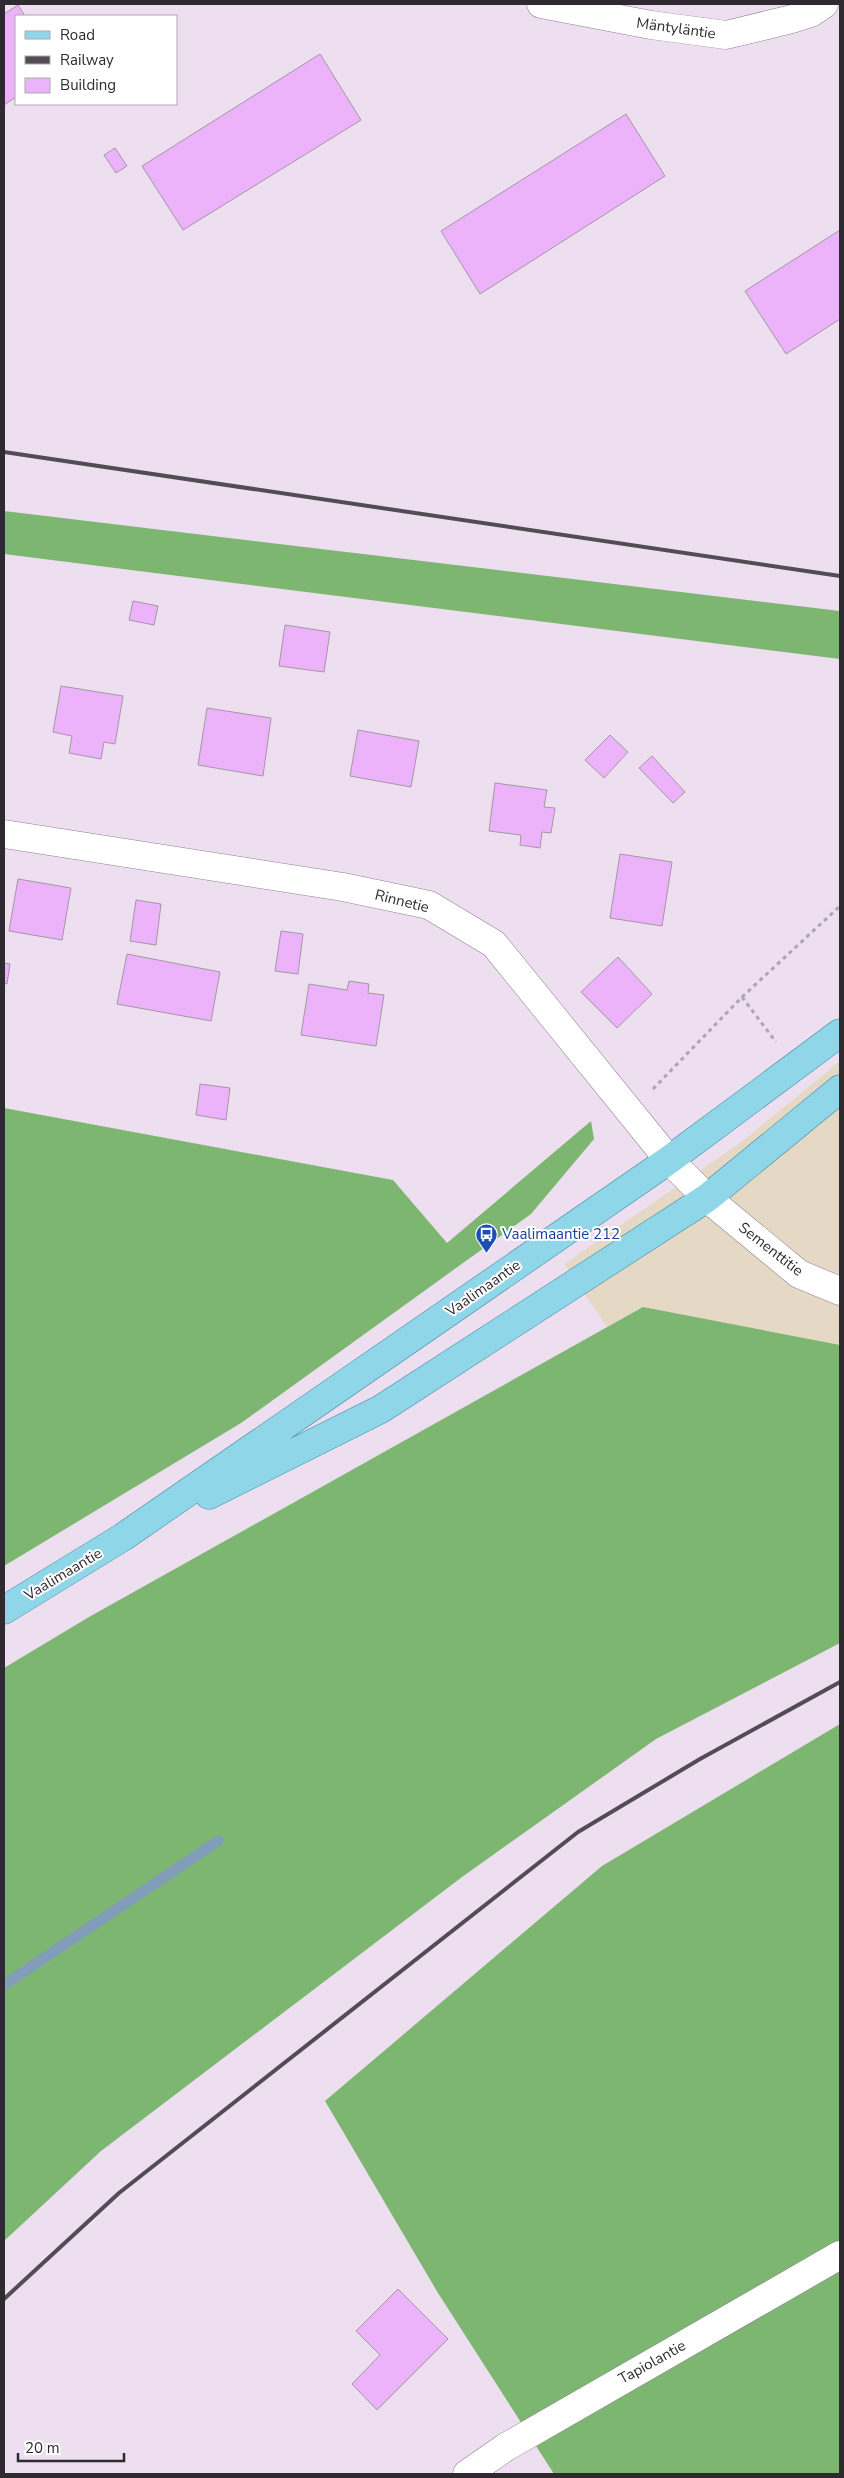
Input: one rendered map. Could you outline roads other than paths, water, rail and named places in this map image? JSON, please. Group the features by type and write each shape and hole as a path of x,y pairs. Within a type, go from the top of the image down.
{"main road":[{"name":"Vaalimaantie","path":"4,1610 123,1537 669,1160 840,1033"},
{"name":"Vaalimaantie","path":"123,1537 381,1409 707,1198 840,1089"}],"street":[{"name":"Mäntyläntie","path":"540,4 651,25 726,35 820,7"},
{"path":"820,7 840,11"},
{"name":"Rinnetie","path":"4,834 343,887 429,905 494,944 669,1160 707,1198"},
{"name":"Sementtitie","path":"707,1198 799,1274 840,1291"},
{"name":"Tapiolantie","path":"467,2474 514,2442 840,2255"}],"waterway":[{"path":"4,1985 218,1841"}],"railway":[{"path":"4,452 840,576"},
{"path":"4,2299 119,2193 578,1832 700,1759 840,1682"}],"place":[{"name":"Vaalimaantie 212","path":"486,1253"}]}
